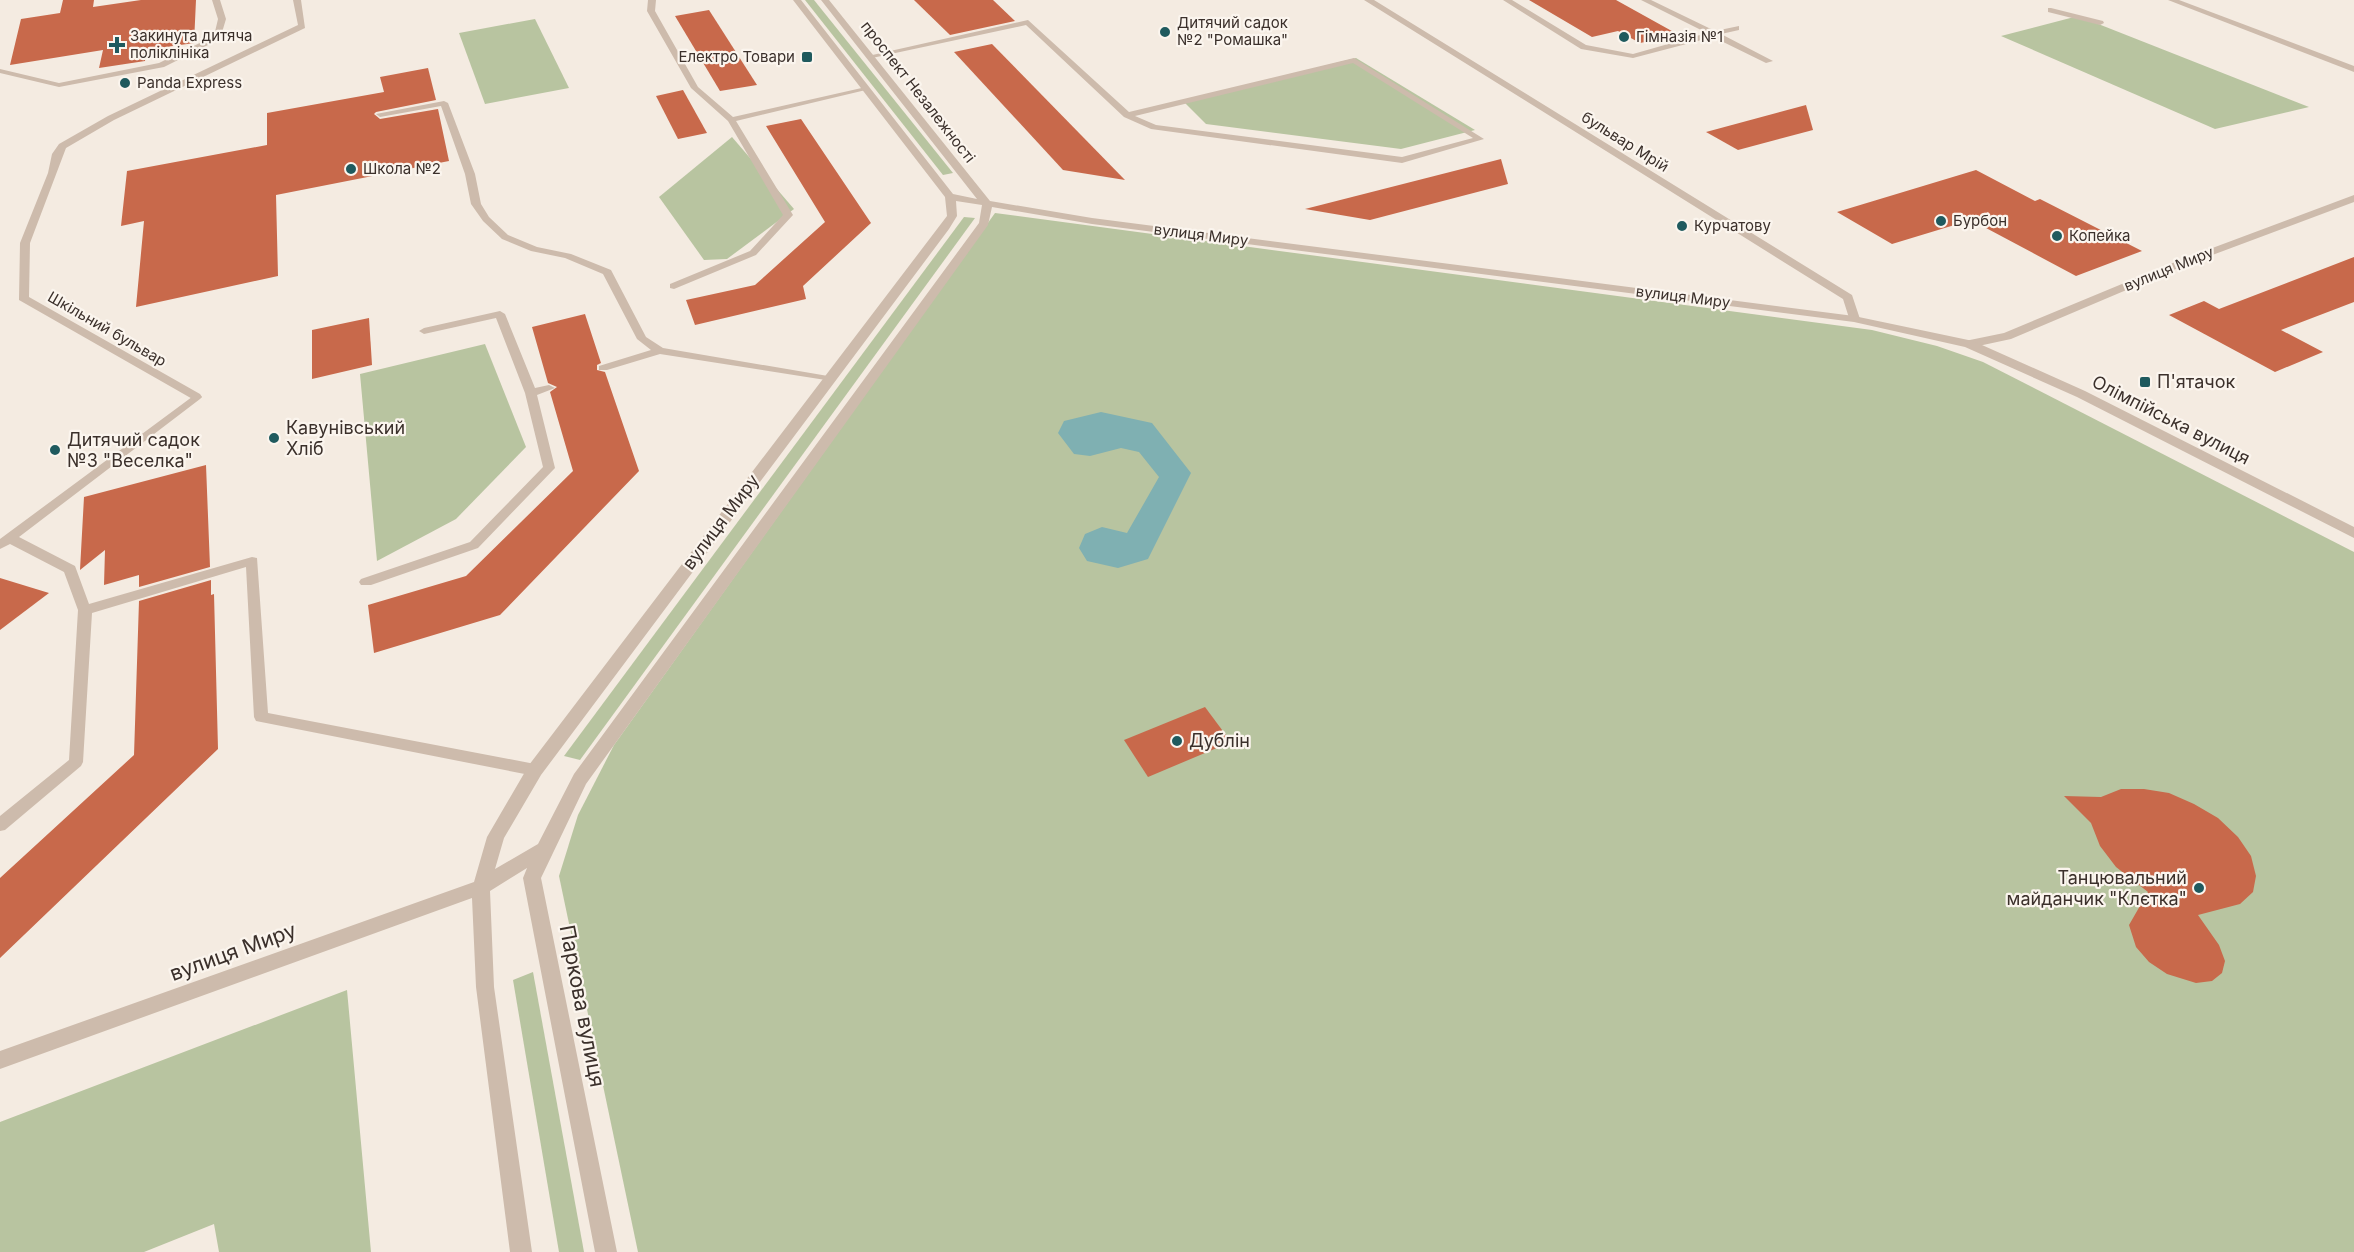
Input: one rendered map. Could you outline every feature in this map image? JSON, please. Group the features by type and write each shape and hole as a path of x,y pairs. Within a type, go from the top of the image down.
{"street":[{"name":"Шкільний бульвар","path":"196,397 23,298 25,243 53,173 57,154 62,146 111,118 302,27 297,0"},
{"path":"797,0 950,197"},
{"name":"проспект Незалежності","path":"825,0 872,56 987,204"},
{"name":"бульвар Мрій","path":"1368,0 1848,297 1854,319"},
{"path":"2172,0 2354,69"},
{"name":"вулиця Миру","path":"481,887 496,837 535,770 948,222 952,216 950,197 1092,221 1854,319 1969,344 2007,336 2179,264 2354,198"},
{"name":"вулиця Миру","path":"580,779 978,232 984,223 987,204"},
{"name":"Олімпійська вулиця","path":"1969,344 2081,394 2354,533"},
{"name":"Паркова вулиця","path":"580,779 544,849 532,878 606,1252"},
{"name":"вулиця Миру","path":"0,1060 481,887 544,849"},
{"path":"481,887 485,987 521,1252"}],"lane":[{"path":"0,70 58,85 161,65 217,37 222,19 216,0"},
{"path":"652,0 651,10 695,88 731,120 788,215 753,253 674,286"},
{"path":"1507,0 1584,47 1633,56 1736,28"},
{"path":"1645,0 1769,61"},
{"path":"2051,10 2100,23"},
{"path":"872,56 1028,22 1126,115 1154,127 1402,160 1480,139 1354,60 1126,115"},
{"path":"731,120 866,89"},
{"path":"380,114 444,103 470,174 476,204 486,219 505,237 534,249 568,256 607,272 642,339 660,351 828,379"},
{"path":"366,582 474,545 549,468 531,393 500,314 424,331"},
{"path":"603,368 660,351"},
{"path":"531,393 549,388"},
{"path":"5,542 196,397"},
{"path":"0,825 76,762 85,610 70,569 5,542"},
{"path":"85,610 252,561 261,717 535,770"}],"green space":[{"path":"805,0 814,0 953,173 943,175"},
{"path":"2078,16 2309,107 2215,129 2001,36"},
{"path":"535,19 569,88 485,104 459,33"},
{"path":"1356,58 1475,130 1401,149 1206,124 1183,101"},
{"path":"732,137 794,209 727,259 704,260 659,197"},
{"path":"995,213 1872,330 1937,346 1983,362 2354,552 2354,1252 638,1252 559,876 578,815 614,745"},
{"path":"964,217 975,218 580,760 564,756"},
{"path":"485,344 526,447 456,519 377,561 360,374"},
{"path":"533,972 584,1252 559,1252 513,980"},
{"path":"347,990 371,1252 219,1252 214,1224 144,1252 0,1252 0,1122"}],"water":[{"path":"1101,412 1152,423 1191,473 1148,559 1118,568 1087,561 1079,548 1085,534 1102,527 1127,533 1159,477 1139,452 1121,448 1090,456 1074,454 1058,433 1064,421"}],"building":[{"path":"63,0 94,0 93,7 141,0 196,0 194,43 146,50 145,61 99,68 103,50 10,65 21,19 60,13"},
{"path":"914,0 993,0 1015,21 950,35"},
{"path":"1529,0 1616,0 1679,35 1640,43 1618,31 1592,37"},
{"path":"709,10 757,85 720,91 675,16"},
{"path":"992,44 1125,180 1063,170 954,52"},
{"path":"428,68 436,100 374,114 380,119 438,109 449,161 276,195 278,276 136,307 144,221 121,226 127,171 267,145 267,113 384,92 380,77"},
{"path":"683,90 707,133 678,139 656,96"},
{"path":"1806,105 1813,130 1738,150 1706,132"},
{"path":"801,119 871,223 803,286 806,299 695,325 686,300 755,285 825,222 766,126"},
{"path":"1501,159 1508,184 1370,220 1305,209"},
{"path":"1976,170 2035,201 2040,199 2142,251 2076,276 1971,220 1892,244 1837,212"},
{"path":"2354,257 2354,302 2281,330 2323,352 2275,372 2169,315 2204,301 2219,309"},
{"path":"585,314 601,363 597,365 597,370 605,372 639,471 500,615 374,653 368,605 466,576 573,471 550,392 557,387 548,383 532,327"},
{"path":"369,318 372,365 312,379 312,330"},
{"path":"206,465 210,567 139,587 139,575 104,585 105,550 80,570 84,497"},
{"path":"0,578 49,593 0,630"},
{"path":"211,580 211,595 214,594 218,749 0,958 0,878 134,755 139,601"},
{"name":"Дублін","path":"1205,707 1231,742 1148,777 1124,740"},
{"name":"Танцювальний майданчик \"Клєтка\"","path":"2121,789 2144,789 2169,793 2194,804 2218,818 2238,837 2251,856 2256,876 2253,892 2240,904 2198,915 2219,945 2225,961 2222,973 2212,981 2196,983 2167,974 2149,962 2136,947 2129,925 2148,892 2116,867 2100,846 2091,823 2064,796 2101,797"}],"place":[{"name":"Дитячий садок №2 \"Ромашка\"","path":"1165,32"},
{"name":"Гімназія №1","path":"1624,37"},
{"name":"Закинута дитяча поліклініка","path":"117,45"},
{"name":"Електро Товари","path":"807,57"},
{"name":"Panda Express","path":"125,83"},
{"name":"Школа №2","path":"351,169"},
{"name":"Бурбон","path":"1941,221"},
{"name":"Курчатову","path":"1682,226"},
{"name":"Копейка","path":"2057,236"},
{"name":"П'ятачок","path":"2145,382"},
{"name":"Кавунівський Хліб","path":"274,438"},
{"name":"Дитячий садок №3 \"Веселка\"","path":"55,450"},
{"name":"Дублін","path":"1177,741"},
{"name":"Танцювальний майданчик \"Клєтка\"","path":"2199,888"}]}
